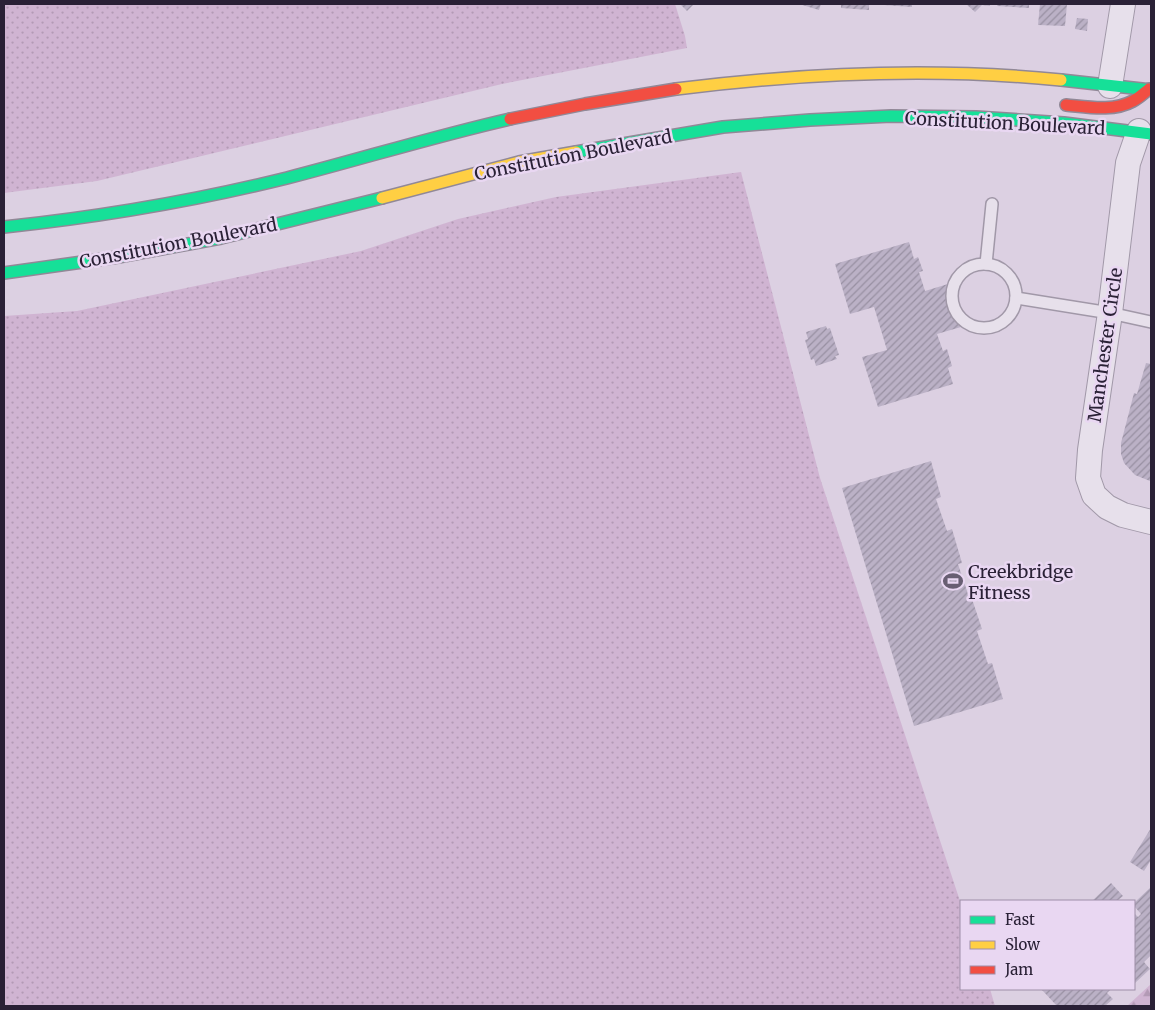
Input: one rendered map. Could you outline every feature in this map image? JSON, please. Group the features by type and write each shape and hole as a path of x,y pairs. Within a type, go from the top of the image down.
{"main road":[{"path":"4,227 54,222 139,208 252,186 540,113 646,92 815,76 897,72 1018,76 1110,86 1150,88"},
{"path":"1058,105 1104,108 1123,106 1134,101 1150,88"},
{"path":"1017,120 1042,111"},
{"name":"Constitution Boulevard","path":"4,272 118,257 221,238 302,219 519,162 723,127 890,116 976,117 1146,128"}],"street":[{"path":"1110,86 1123,4"},
{"name":"Manchester Circle","path":"1146,128 1128,163 1110,313 1090,450 1088,478 1094,495 1106,507 1122,515 1151,522"}],"lane":[{"path":"986,264 992,204"},
{"path":"986,264 999,268 1007,274 1013,283 1016,298 1011,314 1004,321 984,328 973,326 964,321 957,313 952,298 954,282 960,274 969,267 986,264"},
{"path":"1016,298 1110,313 1151,322"}],"green space":[{"path":"4,4 675,4 687,48 502,84 97,181 4,193"},
{"path":"741,172 820,478 960,901 960,990 990,990 995,1006 4,1006 4,316 77,311 361,251 458,219 556,197"},
{"path":"1151,984 1151,1006 1127,1006"}],"building":[{"path":"680,4 692,4 693,5 687,11"},
{"path":"799,4 821,4 819,10"},
{"path":"841,4 869,4 869,10 841,8"},
{"path":"912,4 912,7 884,5"},
{"path":"966,4 990,4 990,6 982,5 975,12"},
{"path":"998,4 1029,4 1029,8 997,6"},
{"path":"1040,4 1067,4 1065,26 1038,25"},
{"path":"1077,18 1088,19 1087,31 1075,29"},
{"path":"909,242 914,259 918,257 923,271 919,272 925,291 948,284 961,327 937,334 943,351 947,349 952,366 948,368 953,384 878,407 862,357 887,350 874,307 850,314 835,264"},
{"path":"826,326 827,329 830,328 839,355 835,356 837,359 816,366 814,359 811,360 805,340 808,339 806,332"},
{"path":"1146,363 1151,364 1151,481 1135,475 1124,463 1121,454 1121,443 1134,393 1137,394"},
{"path":"931,461 941,497 936,499 947,531 952,529 962,563 958,564 982,629 977,631 988,664 992,663 1003,699 914,726 842,488"},
{"path":"1151,828 1151,860 1144,871 1130,862"},
{"path":"1111,883 1123,896 1118,900 1093,900"},
{"path":"1151,887 1151,955 1144,962 1150,969 1135,983 1135,914 1138,917 1141,914 1135,907 1135,902"},
{"path":"1042,990 1110,990 1107,993 1113,999 1105,1006 1057,1006"}],"traffic: fast":[{"path":"1061,80 1151,90"},
{"path":"576,152 723,127 891,116 976,117 1064,123 1151,134"},
{"path":"4,227 111,213 217,194 287,178 510,119"},
{"path":"4,273 118,257 221,238 382,198"}],"traffic: slow":[{"path":"676,89 772,79 868,74 964,74 1061,80"},
{"path":"382,198 519,162 576,152"}],"traffic: jam":[{"path":"510,119 676,89"},
{"path":"1066,105 1100,108 1117,107 1135,100 1149,89"}],"place":[{"name":"Creekbridge Fitness","path":"953,581"}]}
